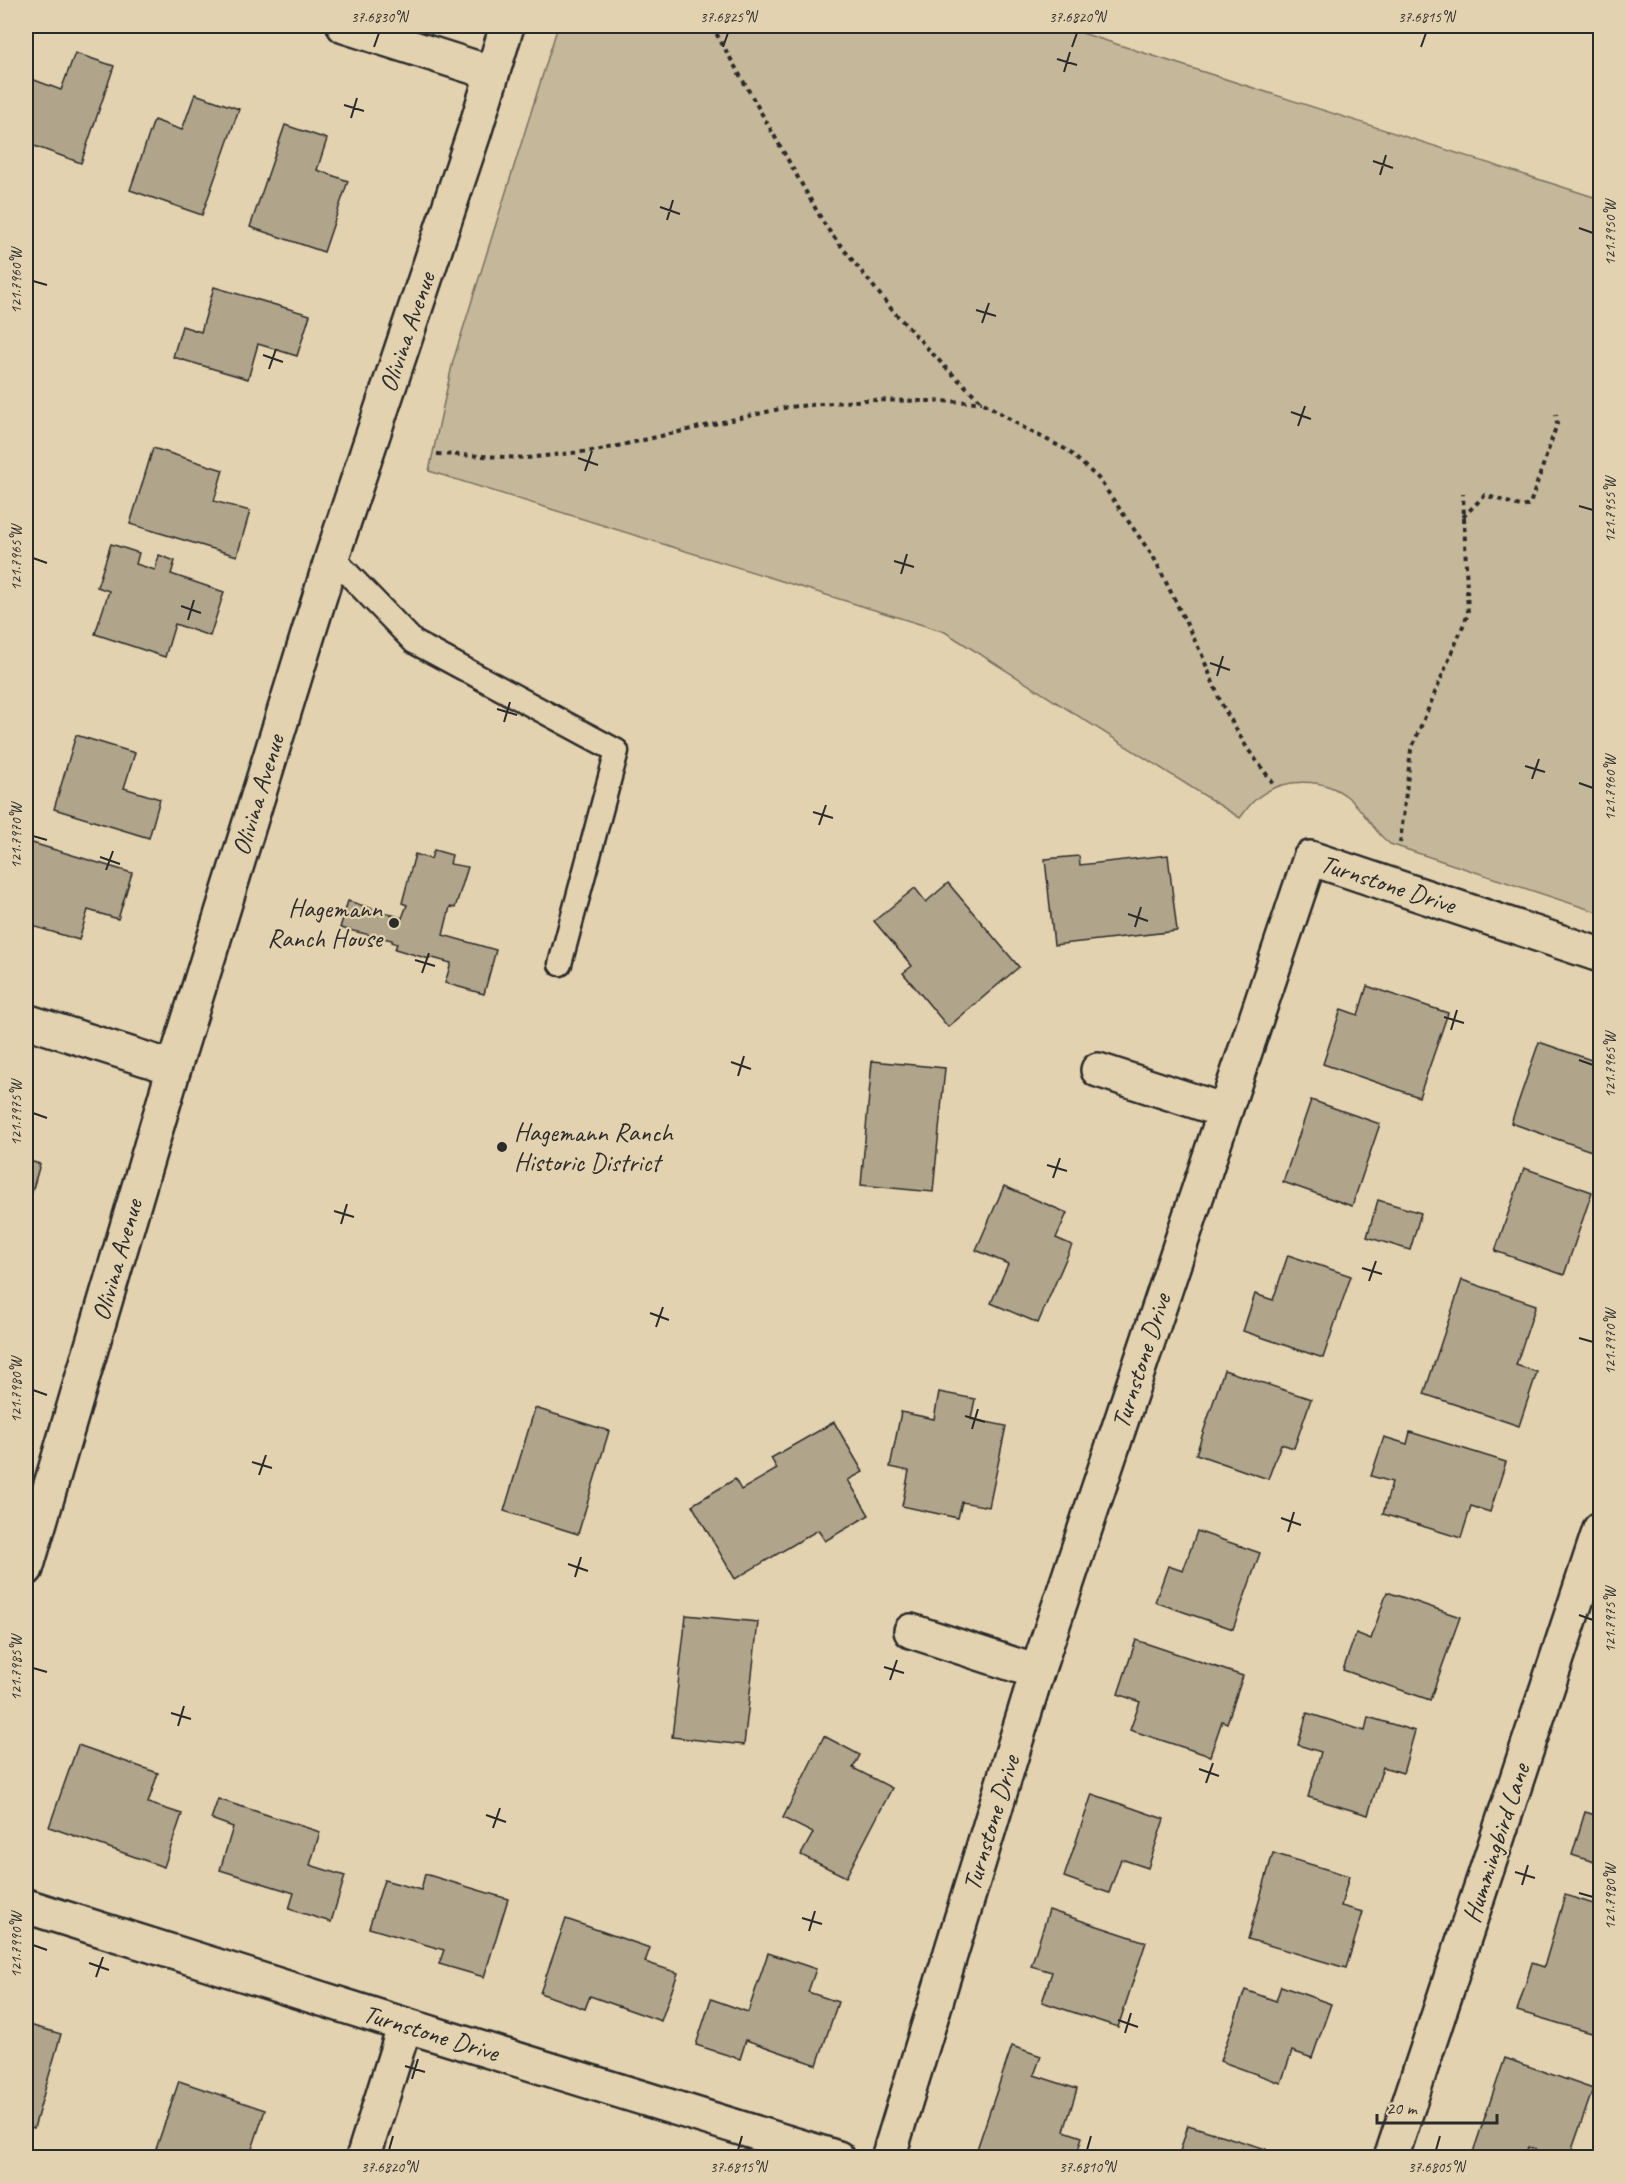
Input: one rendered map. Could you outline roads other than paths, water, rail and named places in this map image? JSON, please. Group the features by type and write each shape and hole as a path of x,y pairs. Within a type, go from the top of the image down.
{"street":[{"path":"344,26 492,73"},
{"name":"Olivina Avenue","path":"26,1569 30,1534 332,557 474,133 507,26"},
{"name":"Turnstone Drive","path":"888,2157 1037,1672 1310,858 1600,955"},
{"path":"26,1021 174,1068"},
{"path":"1098,1070 1225,1111"},
{"name":"Hummingbird Lane","path":"1391,2157 1600,1529"},
{"path":"911,1631 1037,1672"},
{"name":"Turnstone Drive","path":"26,1906 837,2157"},
{"path":"363,2157 405,2025"}],"lane":[{"path":"332,557 414,642 617,751 560,964"}],"place":[{"name":"Hagemann Ranch House","path":"394,923"},
{"name":"Hagemann Ranch Historic District","path":"502,1147"}]}
